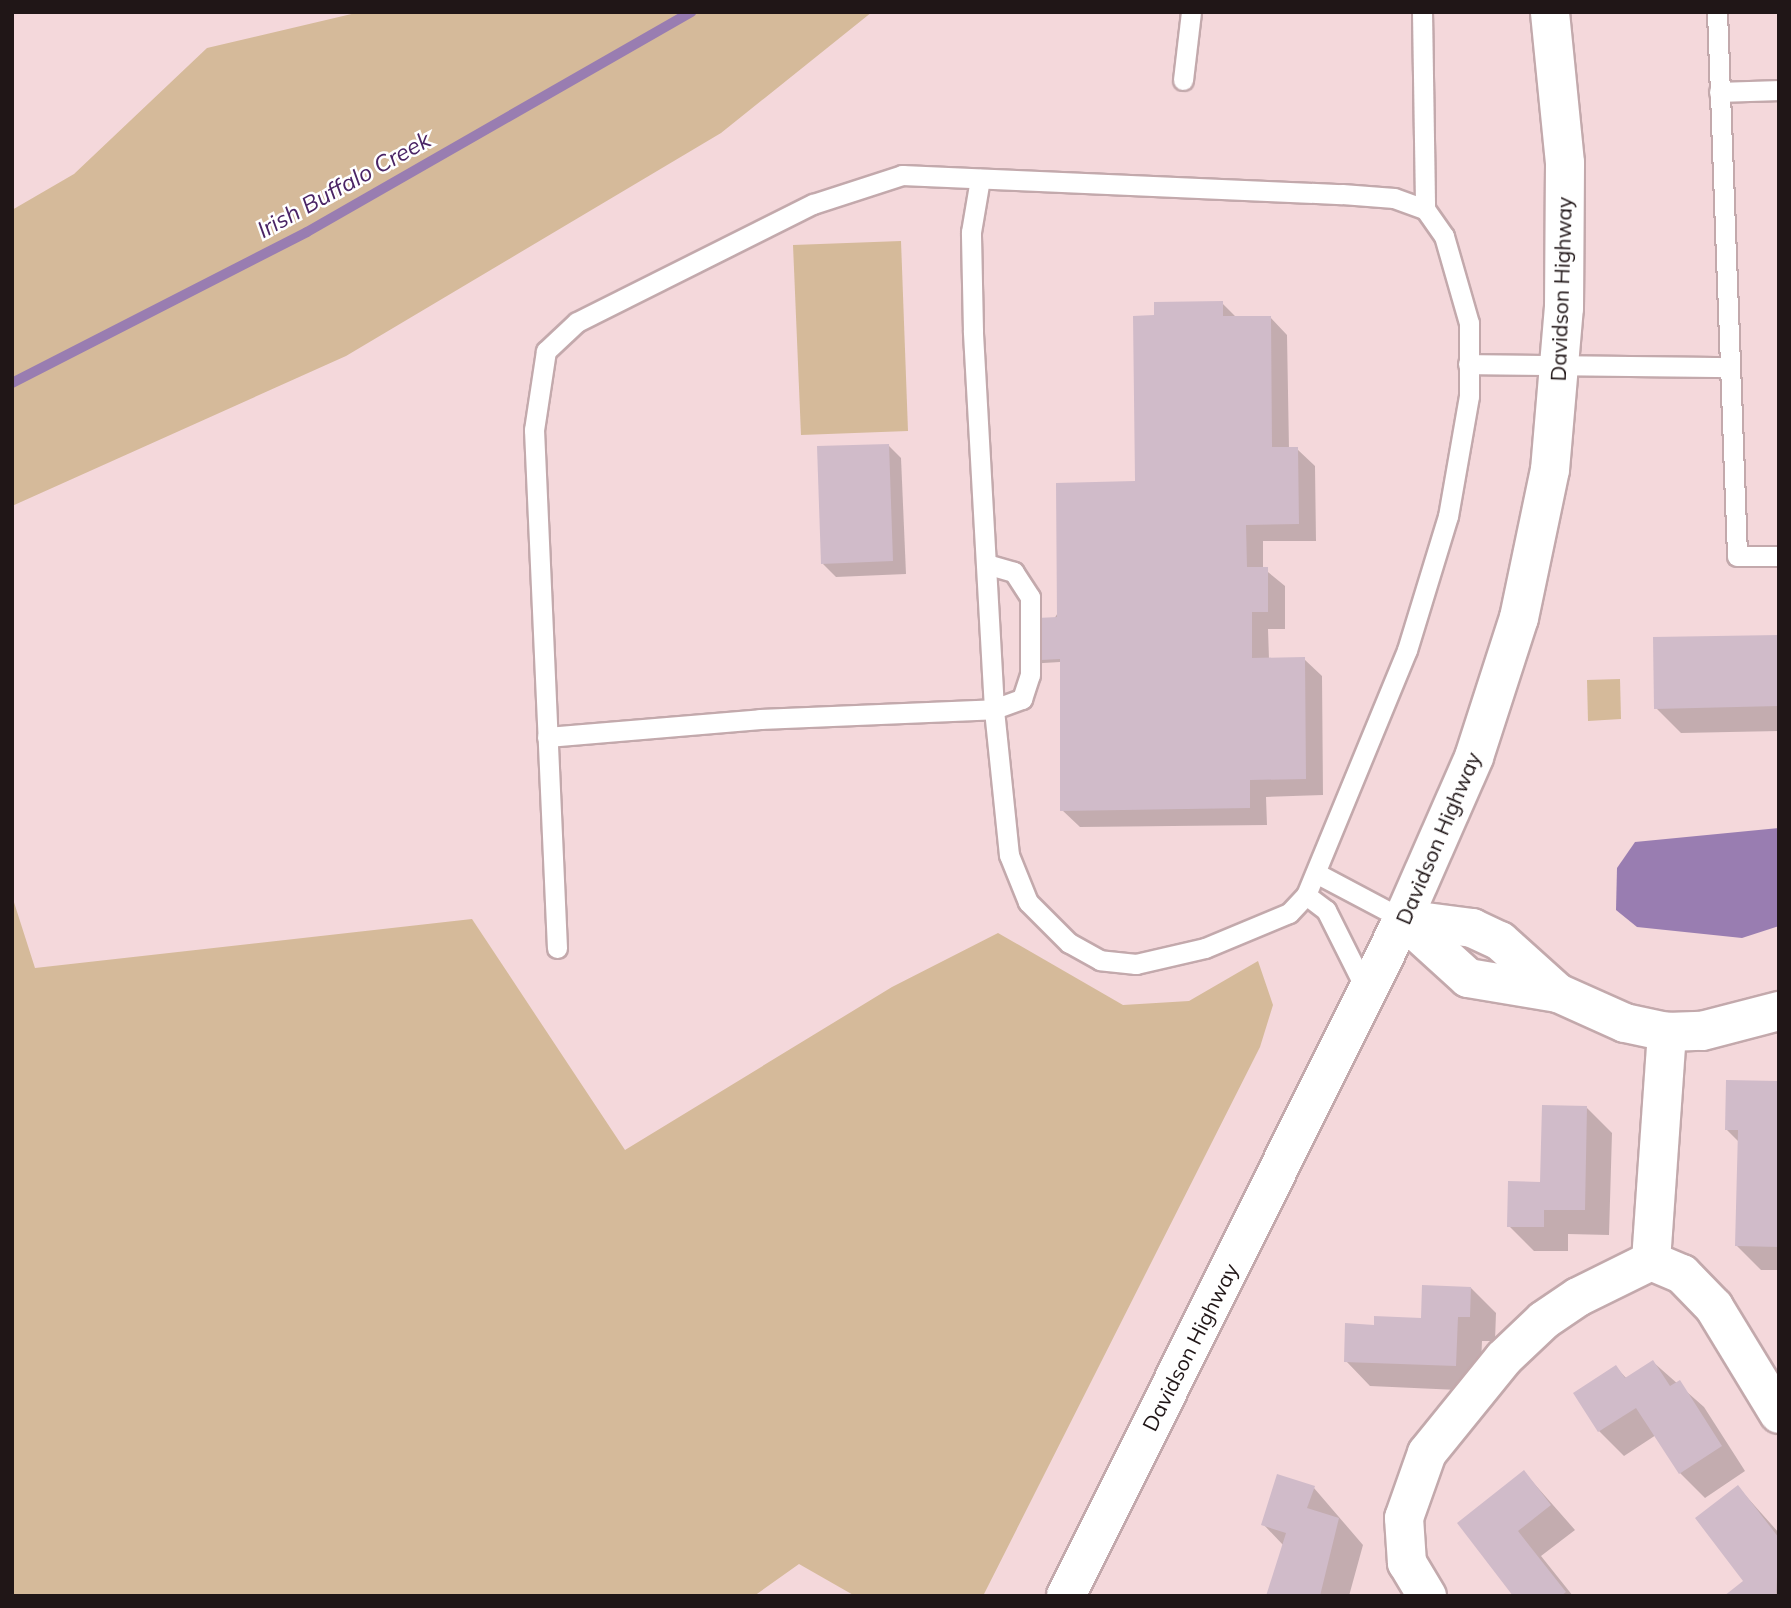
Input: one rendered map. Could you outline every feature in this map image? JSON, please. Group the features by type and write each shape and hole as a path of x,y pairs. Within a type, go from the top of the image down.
{"main road":[{"name":"Davidson Highway","path":"1066,1596 1403,919 1474,757 1519,618 1550,470 1559,368 1565,163 1550,12"},
{"path":"1403,919 1468,978 1558,993 1625,1023 1667,1032 1702,1031 1779,1011"},
{"path":"1651,1261 1667,1032"},
{"path":"1427,1596 1407,1563 1404,1518 1427,1453 1504,1358 1544,1320 1578,1297 1651,1261 1682,1273 1714,1307 1779,1414"}],"lane":[{"path":"1183,80 1191,12"},
{"path":"981,178 971,232 994,709 1009,855 1028,902 1069,943 1100,960 1136,964 1205,948 1289,913 1306,895 1407,650 1448,516 1469,396 1468,323 1444,236 1425,209 1422,12"},
{"path":"1717,12 1727,367 1737,556 1779,556"},
{"path":"1718,92 1779,90"},
{"path":"557,948 534,430 546,351 577,322 813,204 902,175 1355,195 1394,198 1425,209"},
{"path":"1468,364 1559,368 1727,367"},
{"path":"547,737 760,719 994,709 1022,699 1030,675 1030,597 1014,572 986,564"},
{"path":"1316,873 1403,919"},
{"path":"1306,895 1326,910 1367,992"}],"shaded area":[{"path":"360,12 872,12 721,133 346,356 12,506 12,210 74,174 207,48"},
{"path":"901,241 908,431 801,435 793,245"},
{"path":"1620,679 1621,719 1588,721 1587,680"},
{"path":"1779,828 1779,926 1742,938 1637,927 1616,910 1617,868 1635,842"},
{"path":"12,896 35,968 472,919 625,1150 892,987 998,933 1123,1005 1189,1001 1258,961 1273,1005 1260,1047 983,1596 855,1596 799,1564 754,1596 12,1596"}],"building":[{"path":"1223,301 1223,316 1271,316 1272,447 1298,447 1299,524 1246,525 1247,567 1268,567 1268,612 1252,612 1252,658 1305,657 1306,779 1250,780 1250,808 1060,811 1060,659 1021,661 1019,619 1057,617 1056,483 1135,481 1133,316 1154,315 1154,302"},
{"path":"889,444 893,561 821,564 817,446"},
{"path":"1779,635 1779,706 1654,709 1653,637"},
{"path":"1726,1080 1779,1081 1779,1247 1735,1246 1738,1130 1725,1130"},
{"path":"1542,1105 1587,1106 1585,1210 1544,1210 1544,1227 1507,1227 1508,1181 1540,1182"},
{"path":"1422,1285 1471,1287 1470,1317 1458,1317 1456,1366 1344,1362 1345,1323 1374,1325 1374,1316 1421,1318"},
{"path":"1653,1360 1670,1386 1680,1380 1722,1446 1679,1474 1636,1408 1598,1432 1573,1393 1616,1365 1625,1378"},
{"path":"1524,1470 1551,1505 1518,1531 1566,1592 1561,1596 1513,1596 1457,1523"},
{"path":"1277,1474 1315,1486 1307,1508 1339,1518 1320,1596 1266,1596 1286,1533 1261,1525"},
{"path":"1738,1485 1779,1538 1776,1596 1724,1596 1743,1581 1695,1518"}],"waterway":[{"name":"Irish Buffalo Creek","path":"12,383 307,232 691,12"}]}
